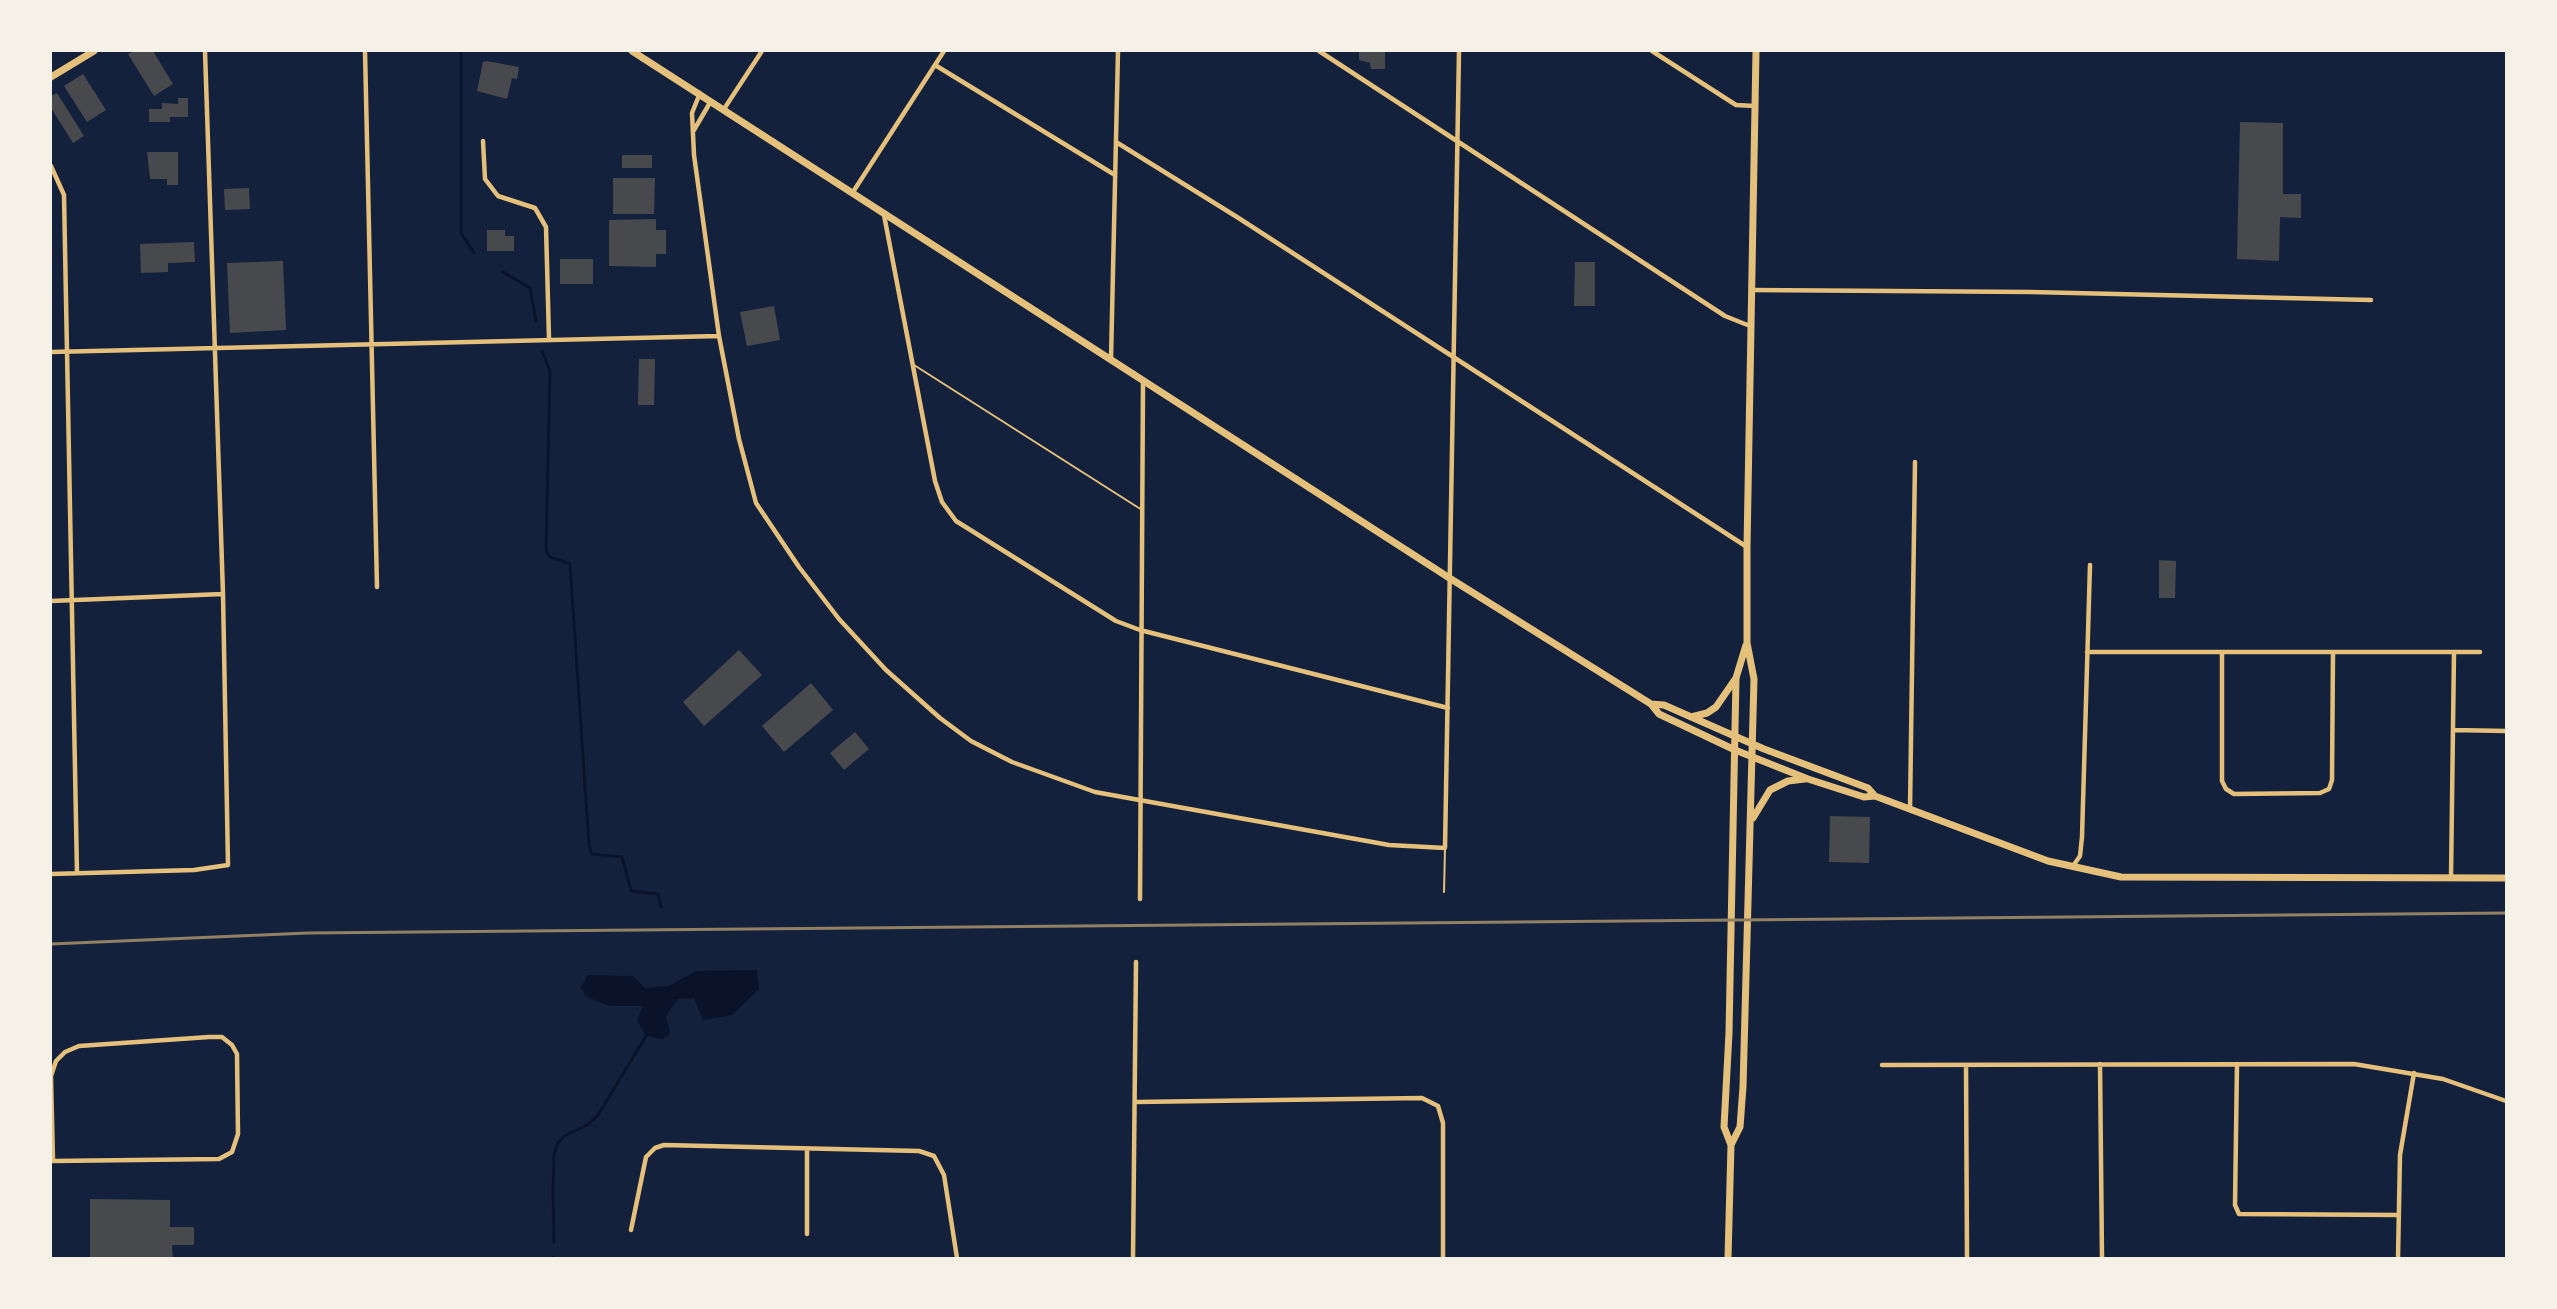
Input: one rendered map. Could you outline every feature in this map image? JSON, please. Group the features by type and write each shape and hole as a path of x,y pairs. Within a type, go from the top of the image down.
{"main road":[{"path":"51,77 94,51"},
{"path":"632,51 1451,579 1651,704 1659,714 1752,758 1864,797 1875,796 2048,861 2121,877 2506,878"},
{"path":"1731,1145 1740,1128 1748,957 1753,744 1754,679 1747,643 1747,547 1756,51"},
{"path":"1728,1258 1731,1145 1724,1127 1731,957 1736,678 1747,643"},
{"path":"1691,717 1707,713 1716,706 1736,678"},
{"path":"1651,704 1664,705 1753,744 1868,788 1875,796"},
{"path":"1751,823 1770,790 1788,781 1808,779"}],"street":[{"path":"51,874 194,870 228,865 223,594 205,51"},
{"path":"365,51 377,587"},
{"path":"724,109 762,51"},
{"path":"853,192 944,51"},
{"path":"1111,359 1118,51"},
{"path":"1319,51 1725,316 1750,326"},
{"path":"699,93 692,112 693,132 720,336 739,439 756,503 799,567 839,619 886,670 940,718 971,741 1012,762 1095,792 1389,845 1445,848 1459,51"},
{"path":"1652,51 1736,105 1755,106"},
{"path":"935,65 1114,175"},
{"path":"693,132 711,101"},
{"path":"483,141 485,179 498,196 535,208 546,227 549,339"},
{"path":"1116,142 1237,217 1747,547"},
{"path":"51,166 64,195 77,873"},
{"path":"884,212 935,481 942,502 956,521 1116,621 1140,630 1448,708"},
{"path":"1751,290 2042,292 2371,300"},
{"path":"51,352 720,336"},
{"path":"1140,899 1143,380"},
{"path":"1910,809 1915,462"},
{"path":"2073,866 2080,856 2082,837 2090,565"},
{"path":"51,601 223,594"},
{"path":"2087,652 2480,652"},
{"path":"2223,652 2222,781 2226,789 2234,794 2320,793 2329,789 2332,780 2333,652"},
{"path":"2451,878 2454,652"},
{"path":"2453,730 2506,731"},
{"path":"1132,1258 1136,962"},
{"path":"209,1037 222,1037 232,1045 237,1054 238,1134 231,1152 219,1159 52,1161 51,1076 56,1061 65,1052 79,1046 209,1037"},
{"path":"1881,1065 2337,1063 2443,1079 2506,1101"},
{"path":"2100,1064 2102,1258"},
{"path":"2237,1064 2235,1205 2240,1214 2398,1215"},
{"path":"1966,1065 1967,1258"},
{"path":"2398,1258 2400,1155 2414,1073"},
{"path":"1135,1102 1343,1097 1422,1098 1427,1100 1437,1106 1443,1123 1443,1258"},
{"path":"631,1230 646,1157 655,1148 664,1145 919,1151 934,1156 945,1175 957,1258"},
{"path":"807,1149 807,1234"}],"lane":[{"path":"913,364 1142,510"},
{"path":"1444,891 1445,848"}],"water":[{"path":"757,970 759,989 732,1015 703,1020 694,998 678,999 666,1016 670,1034 663,1039 646,1036 637,1020 643,1006 609,1006 585,996 581,987 588,975 633,976 645,988 669,986 696,971"}],"building":[{"path":"134,51 153,51 173,84 154,96 128,54"},
{"path":"1359,51 1385,51 1385,69 1371,69 1370,63 1359,60"},
{"path":"483,62 519,67 517,79 512,78 507,99 477,91"},
{"path":"83,74 106,110 87,122 64,86"},
{"path":"57,93 84,136 73,143 51,108 51,96"},
{"path":"178,98 188,98 188,117 170,117 170,122 149,122 149,109 162,109 162,103 178,104"},
{"path":"2240,122 2283,123 2283,194 2301,194 2301,218 2280,217 2279,261 2237,259"},
{"path":"147,152 178,152 178,185 167,185 167,179 150,179"},
{"path":"622,155 652,155 652,168 622,168"},
{"path":"613,178 655,178 654,214 613,214"},
{"path":"249,188 250,209 225,210 224,189"},
{"path":"656,219 656,230 666,230 666,254 656,254 656,267 609,266 609,220"},
{"path":"487,230 505,230 505,236 514,236 514,251 487,251"},
{"path":"194,242 195,262 168,263 168,272 141,273 140,244"},
{"path":"560,259 593,259 593,284 560,284"},
{"path":"283,261 286,330 230,333 227,263"},
{"path":"1575,262 1595,262 1595,306 1574,306"},
{"path":"774,306 780,340 747,346 740,312"},
{"path":"639,359 655,359 654,405 638,405"},
{"path":"2159,560 2176,561 2175,598 2159,598"},
{"path":"739,650 762,675 704,726 683,702"},
{"path":"811,683 833,710 784,752 762,726"},
{"path":"855,732 869,749 844,770 830,753"},
{"path":"1830,816 1870,817 1869,863 1829,862"},
{"path":"90,1199 170,1200 170,1227 194,1227 194,1245 172,1245 173,1258 90,1258"}],"waterway":[{"path":"461,51 461,233 474,253"},
{"path":"503,272 530,288 536,321"},
{"path":"542,351 550,371 546,550 550,557 570,564 589,845 592,854 622,857 631,891 658,894 661,907"},
{"path":"554,1242 554,1154 558,1143 564,1136 587,1125 598,1115 646,1036"}],"railway":[{"path":"51,944 308,933 2506,913"}]}
